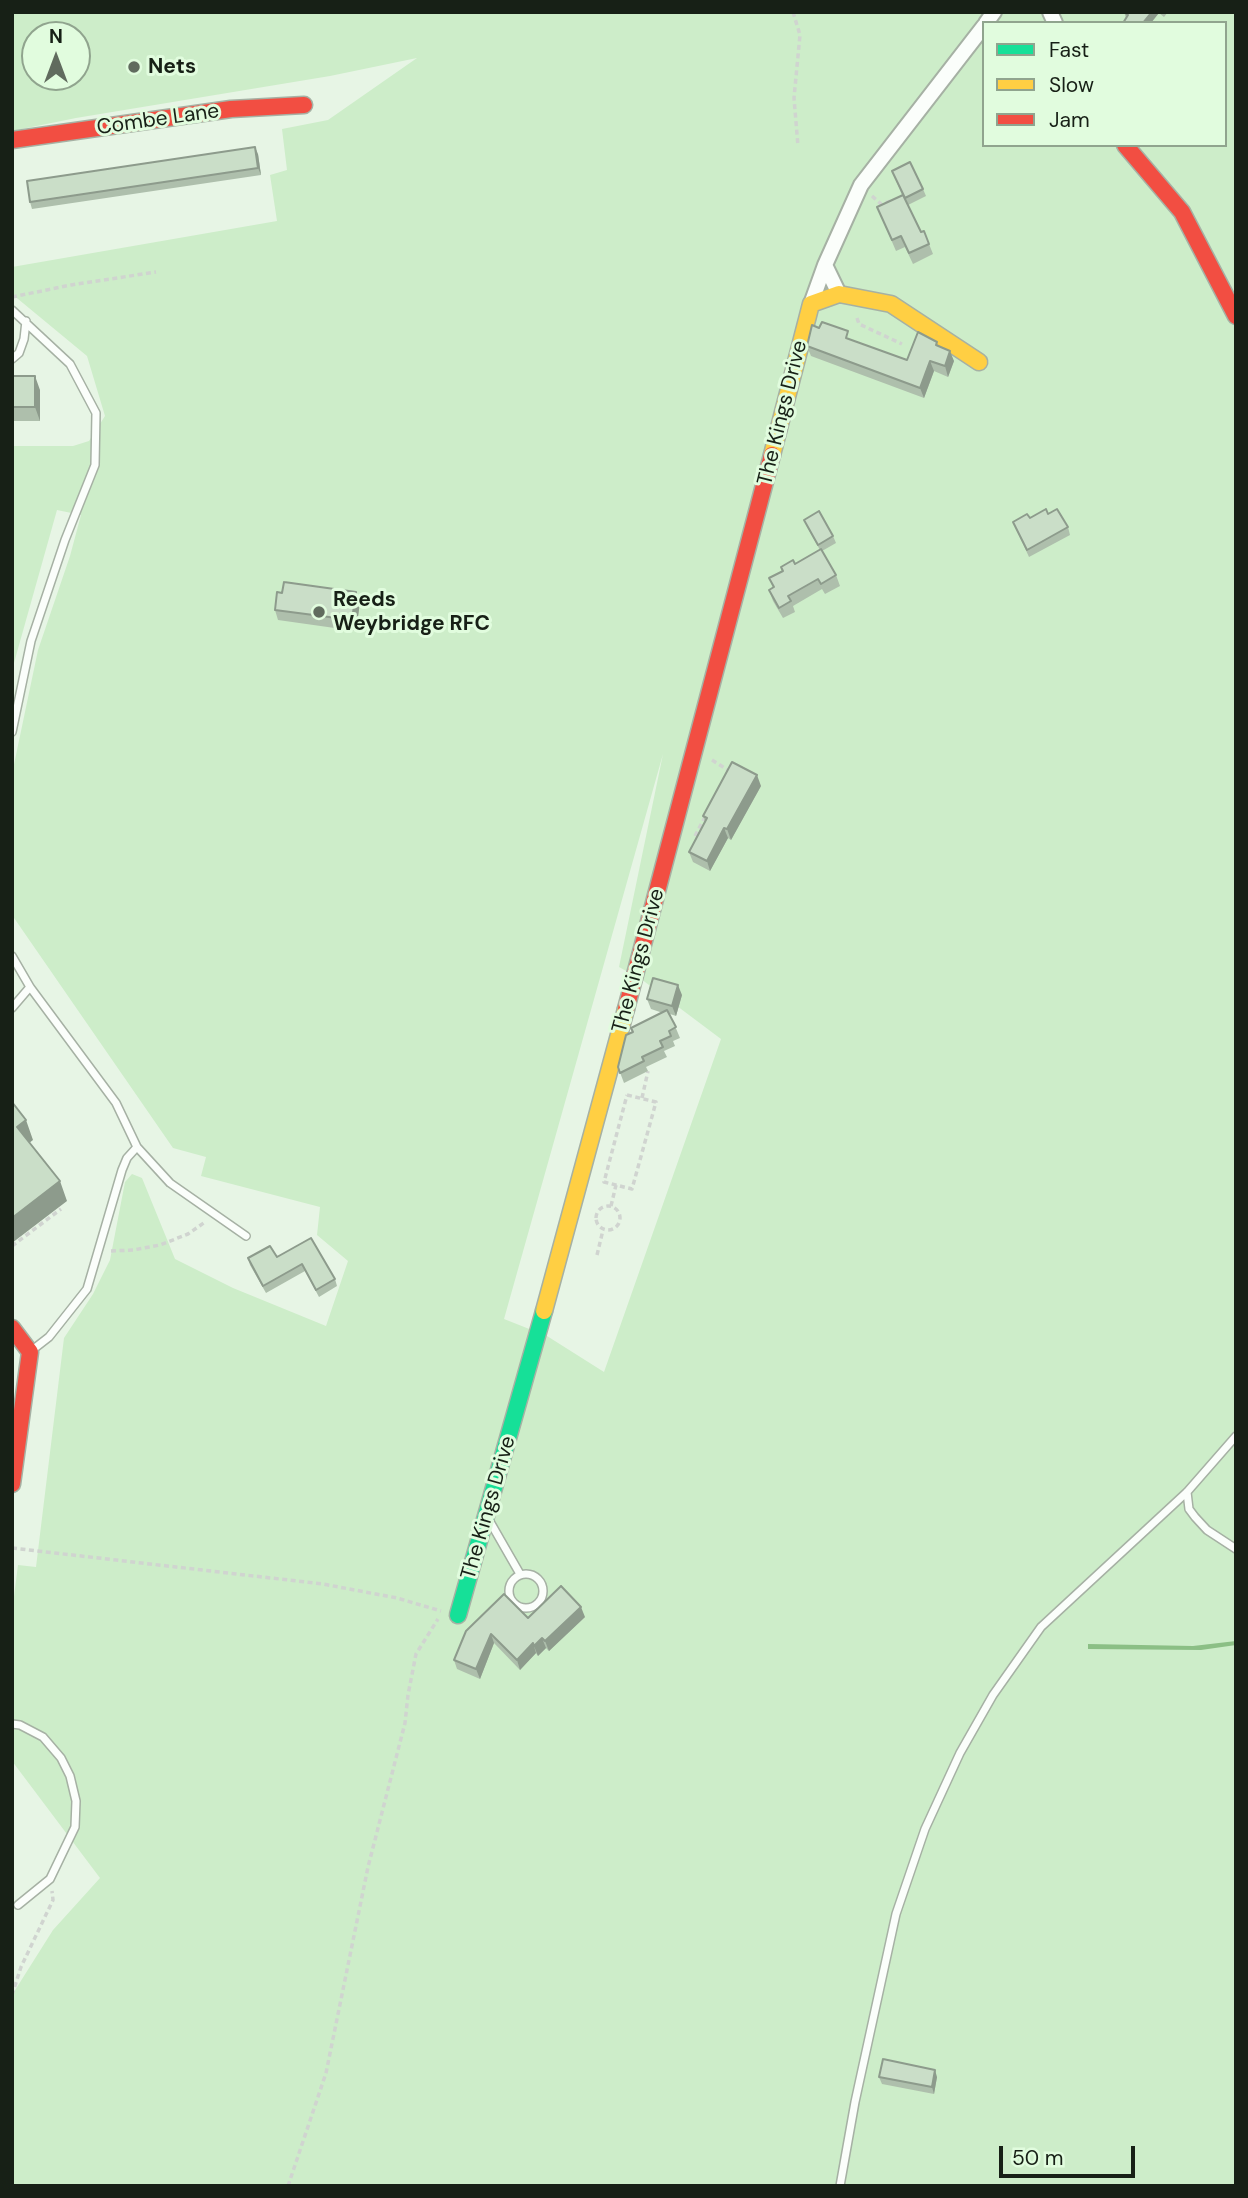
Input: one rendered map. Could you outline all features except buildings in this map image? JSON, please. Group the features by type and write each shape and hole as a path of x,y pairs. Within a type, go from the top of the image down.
{"street":[{"name":"The Kings Drive","path":"458,1615 671,841 811,304 825,265 861,185 982,28"},
{"name":"Combe Lane","path":"12,140 232,109 304,105"},
{"path":"1127,147 1182,212 1236,316"},
{"path":"825,265 845,295"},
{"path":"811,304 845,295 891,304 979,362"},
{"path":"12,1328 30,1352 17,1411 12,1484"}],"lane":[{"path":"12,310 69,365 96,413 95,464 65,540 31,641 12,732"},
{"path":"12,359 19,353 26,321"},
{"path":"12,956 30,988 116,1103 137,1147 170,1183 246,1236"},
{"path":"12,1008 30,988"},
{"path":"30,1352 49,1337 87,1289 122,1170 127,1158 137,1147"},
{"path":"840,2186 896,1914 925,1829 960,1753 993,1695 1041,1627 1186,1492 1236,1436"},
{"path":"1186,1492 1189,1509 1195,1517 1207,1530 1236,1549"},
{"path":"487,1517 520,1574"},
{"path":"520,1574 532,1574 542,1585 542,1597 531,1607 514,1604 509,1596 509,1584 520,1574"},
{"path":"12,1724 20,1725 43,1737 61,1758 71,1776 76,1801 75,1827 50,1878 18,1905"}],"path":[{"path":"793,12 800,35 794,98 798,146"},
{"path":"861,185 881,204 897,199"},
{"path":"12,297 156,272"},
{"path":"845,295 859,324 902,344"},
{"path":"695,750 729,769 723,780"},
{"path":"671,841 689,846 706,813"},
{"path":"642,1098 648,1072"},
{"path":"627,1094 642,1098 656,1102 632,1189 604,1182 627,1094"},
{"path":"611,1206 615,1185"},
{"path":"611,1206 619,1211 621,1220 616,1228 603,1230 597,1223 596,1214 602,1207 611,1206"},
{"path":"12,1246 61,1209"},
{"path":"98,1251 133,1250 160,1245 188,1234 215,1214"},
{"path":"597,1255 603,1230"},
{"path":"12,1548 323,1584 397,1598 443,1611 416,1654 405,1723 365,1880 326,2073 288,2186"},
{"path":"12,1995 21,1967 53,1900 50,1878"}],"shaded area":[{"path":"12,12 1236,12 1236,2186 12,2186 12,1995 53,1930 100,1878 12,1761 12,1612 18,1565 36,1567 64,1338 93,1294 110,1260 125,1182 132,1174 142,1178 175,1259 233,1288 326,1326 348,1261 317,1235 320,1207 201,1176 206,1157 173,1148 12,915 12,774 38,650 81,515 57,510 12,670 12,446 73,446 89,441 105,416 87,356 12,294 12,267 277,221 270,175 287,170 282,129 328,120 417,58 330,76 12,131","holes":["663,754 619,967 641,979 721,1039 604,1372 547,1336 504,1319"]},
{"path":"1236,1641 1236,1645 1201,1650 1088,1649 1088,1644 1193,1646"}],"traffic: fast":[{"path":"458,1615 544,1311"}],"traffic: slow":[{"path":"772,455 811,304 839,294 891,304 979,362"},
{"path":"544,1311 626,1009"}],"traffic: jam":[{"path":"12,140 231,109 304,105"},
{"path":"1127,147 1182,212 1236,316"},
{"path":"626,1009 772,455"},
{"path":"12,1328 30,1352 12,1484"}],"place":[{"name":"Nets","path":"134,67"},
{"name":"Reeds Weybridge RFC","path":"319,612"}]}
